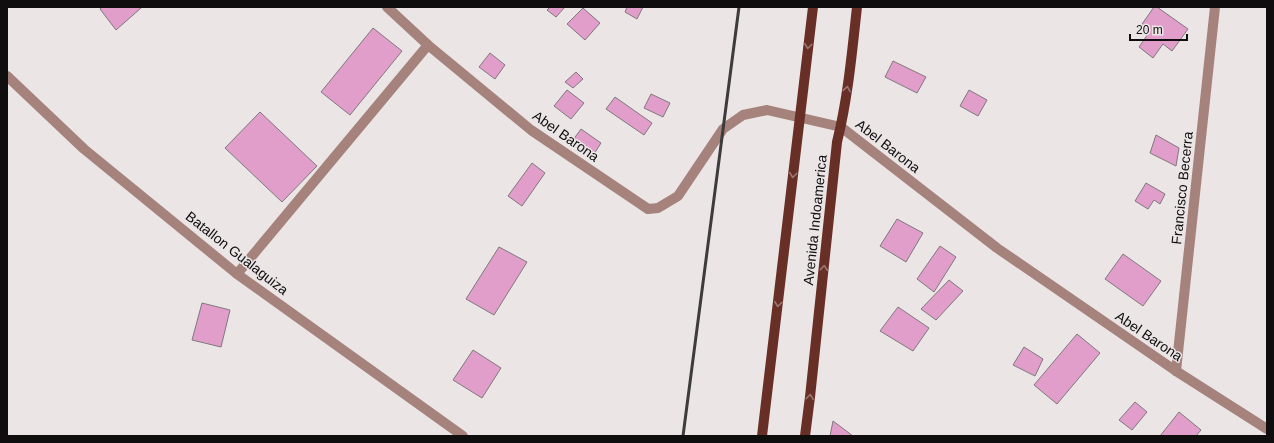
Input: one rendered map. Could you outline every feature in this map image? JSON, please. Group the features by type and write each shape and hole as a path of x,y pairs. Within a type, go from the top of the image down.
{"main road":[{"name":"Avenida Indoamerica","path":"762,436 813,7"},
{"name":"Avenida Indoamerica","path":"805,436 837,142 841,127 852,57 857,7"}],"street":[{"name":"Abel Barona","path":"387,7 428,45 531,130 648,209 658,208 678,196 723,129 743,115 767,110 841,127 997,248 1176,371 1267,429"},
{"name":"Francisco Becerra","path":"1176,371 1216,7"},
{"path":"237,274 428,45"},
{"name":"Batallon Gualaguiza","path":"7,76 84,149 237,274 462,436"}],"building":[{"path":"102,7 141,8 116,30 100,9"},
{"path":"550,7 565,7 556,17 547,10"},
{"path":"627,7 643,7 637,19 625,12"},
{"path":"1154,7 1157,7 1188,29 1172,51 1163,44 1153,58 1139,47 1148,34 1140,27"},
{"path":"583,8 600,23 585,40 567,24"},
{"path":"373,28 402,51 350,115 321,92"},
{"path":"490,53 505,65 495,79 479,67"},
{"path":"893,61 926,77 917,93 885,77"},
{"path":"576,72 583,79 573,88 565,82"},
{"path":"567,90 584,103 571,119 554,106"},
{"path":"969,90 987,100 978,116 960,106"},
{"path":"651,94 670,103 663,117 644,108"},
{"path":"615,97 652,123 644,135 606,109"},
{"path":"260,112 317,166 282,202 225,148"},
{"path":"581,129 601,143 594,154 573,140"},
{"path":"1156,135 1179,148 1176,166 1150,153"},
{"path":"532,163 545,173 522,206 508,196"},
{"path":"1146,183 1165,194 1160,204 1154,200 1148,209 1135,201"},
{"path":"897,219 923,233 906,262 880,246"},
{"path":"940,246 956,257 934,292 917,279"},
{"path":"499,247 527,262 494,315 466,299"},
{"path":"1123,254 1161,281 1143,306 1105,279"},
{"path":"949,280 963,291 936,320 921,309"},
{"path":"202,303 230,310 221,347 192,340"},
{"path":"898,307 929,328 913,351 880,331"},
{"path":"1077,334 1100,353 1057,404 1034,385"},
{"path":"1024,347 1043,359 1035,376 1013,365"},
{"path":"473,350 501,368 482,398 453,380"},
{"path":"1135,402 1147,412 1132,430 1119,420"},
{"path":"1179,412 1201,430 1196,436 1160,436"},
{"path":"833,421 853,436 830,436"}],"railway":[{"path":"683,436 739,7"}]}
